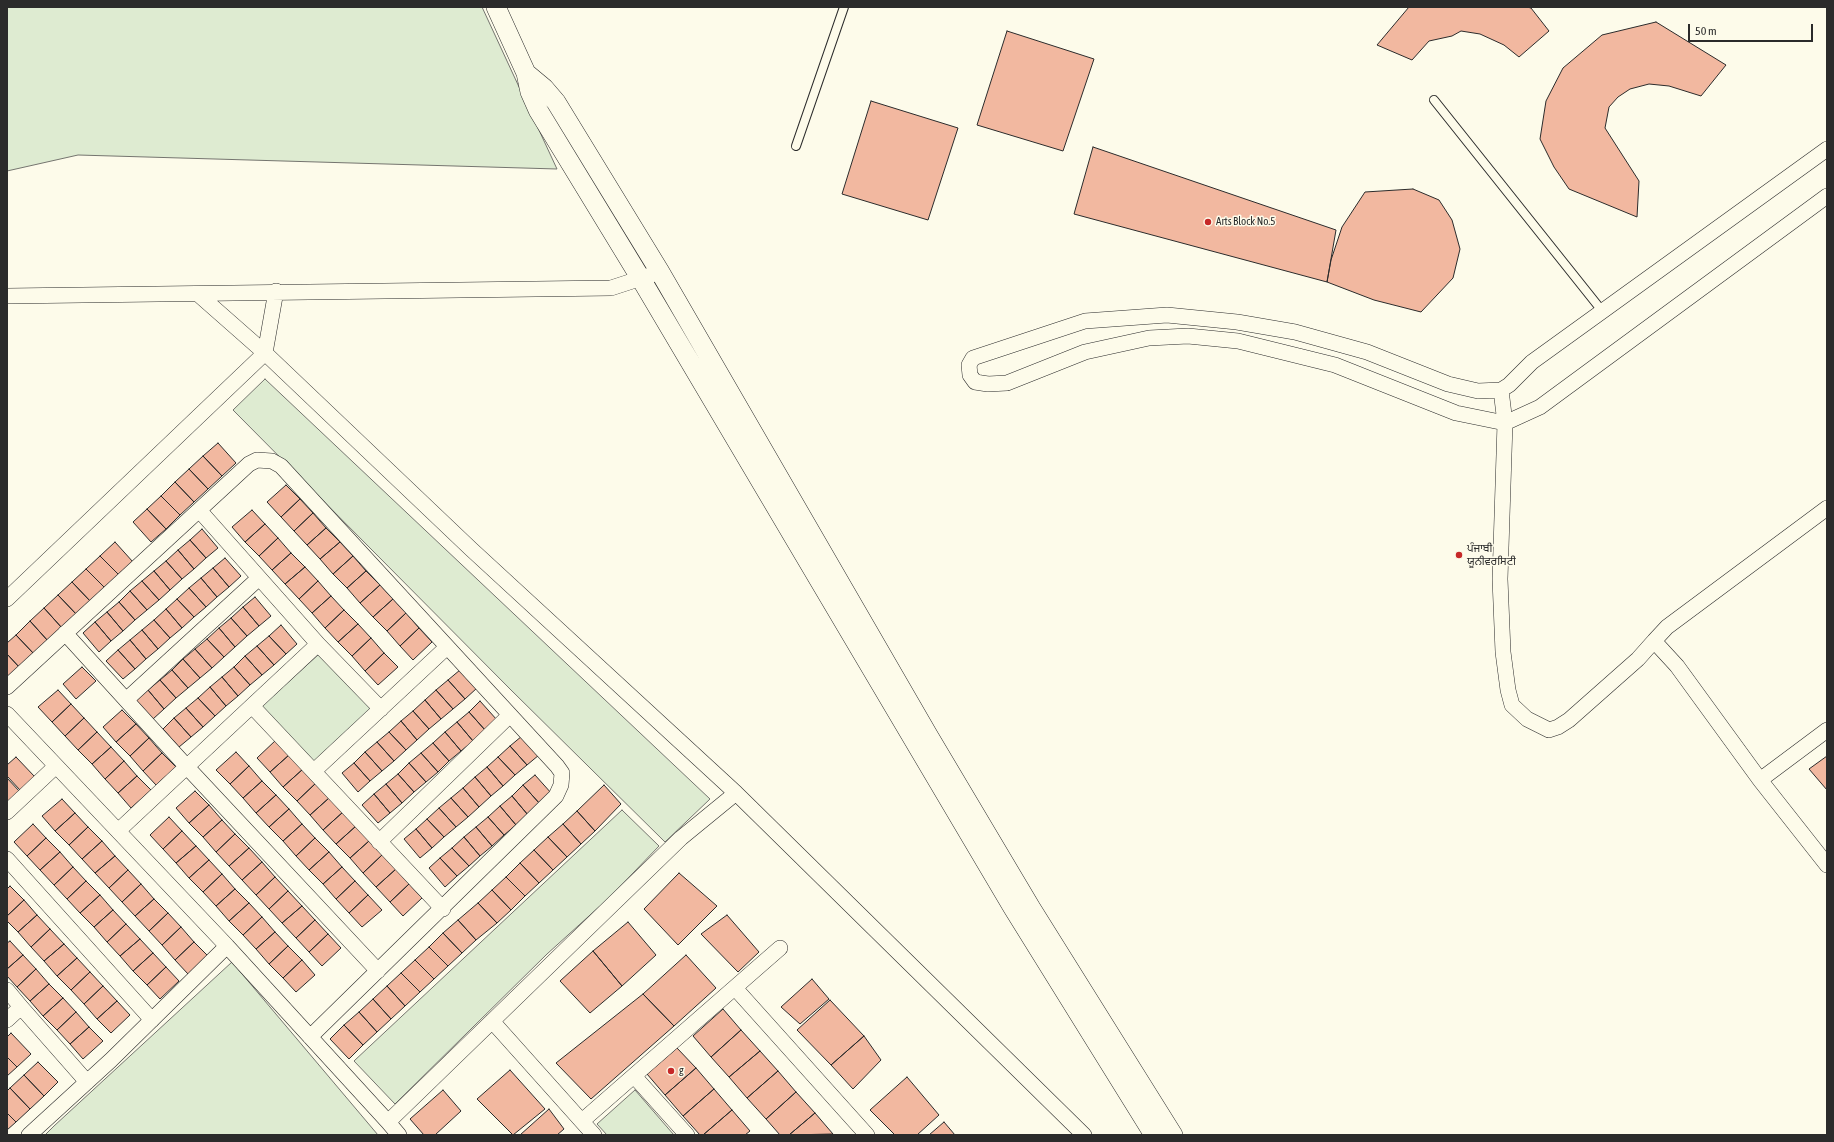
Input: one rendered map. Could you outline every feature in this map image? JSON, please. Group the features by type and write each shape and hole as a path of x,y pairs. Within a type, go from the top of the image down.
{"street":[{"path":"497,8 526,73 530,92 538,110 641,279 1013,908 1173,1135"},
{"path":"526,73 544,88 556,102 660,272 1030,908 1099,1031 1154,1135"},
{"path":"1827,149 1532,362 1509,385 1501,390 1478,391 1448,384 1367,352 1294,332 1237,322 1167,315 1085,321 973,358 969,366 970,375 975,382 988,384 1007,383 1085,352 1149,338 1188,336 1231,341 1335,365 1456,413 1505,424 1540,407 1827,196"},
{"path":"7,296 198,294 276,291 611,288 660,272"},
{"path":"7,599 265,352 276,291"},
{"path":"198,294 265,352 471,549 736,793 1084,1135"},
{"path":"1501,390 1505,424 1500,579 1503,652 1508,690 1512,705 1527,720 1549,730 1558,727 1569,720 1638,659 1667,627 1827,508"},
{"path":"7,687 249,464 257,460 272,461 281,466 557,766 562,774 561,785 556,796 443,909 310,1037"},
{"path":"199,510 318,644 380,709"},
{"path":"126,700 260,578"},
{"path":"66,633 187,767 378,971"},
{"path":"1654,641 1677,666 1760,780 1827,865"},
{"path":"118,831 318,644"},
{"path":"314,771 448,647"},
{"path":"252,706 443,909"},
{"path":"7,714 227,946 399,1135"},
{"path":"380,842 510,715"},
{"path":"1760,780 1827,730"},
{"path":"7,812 56,766"},
{"path":"388,1122 681,838 736,793"},
{"path":"7,859 152,1020"},
{"path":"29,1135 88,1082 227,946"},
{"path":"582,1121 780,948"},
{"path":"735,988 867,1135"},
{"path":"7,990 88,1082"},
{"path":"7,1020 22,1007"},
{"path":"492,1021 594,1135"},
{"path":"634,1076 687,1135"}],"lane":[{"path":"796,146 844,7"},
{"path":"1434,100 1603,312"}],"green space":[{"path":"7,7 482,7 557,169 78,155 7,171"},
{"path":"265,379 710,799 665,842 511,690 233,410"},
{"path":"319,654 372,708 314,763 261,707"},
{"path":"622,810 659,846 610,897 547,954 395,1104 354,1061"},
{"path":"232,962 378,1135 45,1135 54,1126"},
{"path":"635,1090 674,1135 607,1135 597,1124"}],"building":[{"path":"1409,7 1527,7 1531,8 1549,31 1519,57 1504,45 1480,34 1461,31 1452,36 1429,41 1412,60 1377,45"},
{"path":"1656,22 1726,65 1701,96 1669,86 1649,84 1630,89 1618,97 1609,107 1605,128 1639,181 1637,217 1569,189 1554,167 1540,139 1546,101 1563,68 1602,35"},
{"path":"1007,31 1094,59 1063,151 977,125"},
{"path":"871,101 958,128 928,220 842,194"},
{"name":"Arts Block No.5","path":"1093,147 1336,230 1327,282 1074,214"},
{"path":"1413,189 1439,200 1452,220 1460,249 1453,278 1421,312 1374,300 1327,282 1331,260 1342,227 1365,192"},
{"path":"218,443 236,463 222,476 203,456"},
{"path":"203,456 222,476 208,489 189,469"},
{"path":"189,469 208,489 194,502 175,482"},
{"path":"175,482 194,502 180,515 161,496"},
{"path":"286,485 300,499 281,517 267,502"},
{"path":"161,496 180,515 166,529 147,509"},
{"path":"300,499 313,513 294,531 281,517"},
{"path":"147,509 166,529 151,542 133,522"},
{"path":"252,510 265,524 245,542 232,527"},
{"path":"313,513 326,528 307,545 294,531"},
{"path":"265,524 278,538 259,556 245,542"},
{"path":"326,528 340,542 320,559 307,545"},
{"path":"202,529 218,548 206,558 190,540"},
{"path":"278,538 291,553 272,570 259,556"},
{"path":"190,540 206,558 194,569 178,550"},
{"path":"115,542 133,562 119,575 100,556"},
{"path":"340,542 353,556 333,574 320,559"},
{"path":"178,550 194,569 182,579 166,561"},
{"path":"291,553 305,567 285,584 272,570"},
{"path":"100,556 119,575 105,588 86,569"},
{"path":"353,556 366,571 347,588 333,574"},
{"path":"225,558 241,576 229,587 213,568"},
{"path":"166,561 182,579 170,590 154,571"},
{"path":"305,567 318,581 299,599 285,584"},
{"path":"213,568 229,587 217,597 201,578"},
{"path":"86,569 105,588 91,602 72,582"},
{"path":"154,571 170,590 159,600 142,581"},
{"path":"366,571 380,585 360,603 347,588"},
{"path":"201,578 217,597 206,607 189,588"},
{"path":"142,581 159,600 147,610 130,591"},
{"path":"318,581 331,596 312,613 299,599"},
{"path":"72,582 91,602 77,615 58,595"},
{"path":"380,585 393,599 373,617 360,603"},
{"path":"189,588 206,607 194,617 177,599"},
{"path":"130,591 147,610 135,620 119,602"},
{"path":"58,595 77,615 62,628 44,608"},
{"path":"331,596 344,610 325,628 312,613"},
{"path":"255,597 271,616 259,626 243,607"},
{"path":"177,599 194,617 182,628 166,609"},
{"path":"393,599 406,613 387,631 373,617"},
{"path":"119,602 135,620 123,631 107,612"},
{"path":"243,607 259,626 247,636 231,618"},
{"path":"44,608 62,628 48,641 30,621"},
{"path":"166,609 182,628 170,638 154,620"},
{"path":"344,610 358,624 338,642 325,628"},
{"path":"107,612 123,631 111,641 95,622"},
{"path":"406,613 419,628 400,646 387,631"},
{"path":"231,618 247,636 235,647 219,628"},
{"path":"154,620 170,638 158,649 142,630"},
{"path":"30,621 48,641 34,654 16,635"},
{"path":"95,622 111,641 99,652 83,633"},
{"path":"358,624 371,638 352,656 338,642"},
{"path":"281,625 297,644 286,654 269,636"},
{"path":"219,628 235,647 224,657 207,639"},
{"path":"419,628 432,642 413,660 400,646"},
{"path":"142,630 158,649 146,659 130,640"},
{"path":"16,635 34,654 20,668 7,654 7,643"},
{"path":"269,636 286,654 274,665 257,646"},
{"path":"371,638 384,653 365,671 352,656"},
{"path":"207,639 224,657 212,668 195,649"},
{"path":"130,640 146,659 135,669 118,650"},
{"path":"257,646 274,665 262,675 245,656"},
{"path":"195,649 212,668 200,678 183,659"},
{"path":"118,650 135,669 123,679 106,661"},
{"path":"384,653 398,667 378,685 365,671"},
{"path":"7,654 20,668 7,680"},
{"path":"245,656 262,675 250,685 234,667"},
{"path":"183,659 200,678 188,688 172,670"},
{"path":"82,667 96,681 76,699 63,684"},
{"path":"234,667 250,685 238,696 222,677"},
{"path":"172,670 188,688 176,698 160,680"},
{"path":"460,670 477,688 465,699 448,680"},
{"path":"222,677 238,696 226,706 210,687"},
{"path":"160,680 176,698 164,709 148,690"},
{"path":"448,680 465,699 453,709 436,690"},
{"path":"210,687 226,706 215,716 198,698"},
{"path":"58,690 71,704 52,722 38,707"},
{"path":"148,690 164,709 153,719 136,700"},
{"path":"436,690 453,709 441,719 425,700"},
{"path":"198,698 215,716 203,727 186,708"},
{"path":"425,700 441,719 429,729 413,711"},
{"path":"480,701 497,720 485,730 469,712"},
{"path":"71,704 84,718 65,736 52,722"},
{"path":"186,708 203,727 191,737 174,718"},
{"path":"122,710 136,724 116,742 103,727"},
{"path":"413,711 429,729 417,740 401,721"},
{"path":"469,712 485,730 473,741 457,722"},
{"path":"84,718 97,732 78,750 65,736"},
{"path":"174,718 191,737 179,747 163,729"},
{"path":"401,721 417,740 406,750 389,732"},
{"path":"457,722 473,741 461,751 445,732"},
{"path":"136,724 149,738 130,756 116,742"},
{"path":"97,732 111,747 92,764 78,750"},
{"path":"389,732 406,750 394,761 377,742"},
{"path":"445,732 461,751 449,761 433,743"},
{"path":"522,736 539,755 527,765 510,746"},
{"path":"149,738 162,753 143,771 130,756"},
{"path":"276,740 289,755 270,772 257,758"},
{"path":"377,742 394,761 382,771 365,752"},
{"path":"433,743 449,761 438,772 421,753"},
{"path":"510,746 527,765 515,775 498,757"},
{"path":"111,747 124,761 105,779 92,764"},
{"path":"236,752 249,766 230,784 216,770"},
{"path":"365,752 382,771 370,781 354,763"},
{"path":"162,753 176,767 156,785 143,771"},
{"path":"421,753 438,772 426,782 409,763"},
{"path":"289,755 303,769 283,787 270,772"},
{"path":"1827,756 1827,790 1809,769"},
{"path":"16,757 35,777 20,790 7,776 7,765"},
{"path":"498,757 515,775 503,786 487,767"},
{"path":"124,761 137,776 118,793 105,779"},
{"path":"354,763 370,781 358,792 342,773"},
{"path":"409,763 426,782 414,792 398,774"},
{"path":"249,766 262,781 243,798 230,784"},
{"path":"487,767 503,786 491,796 475,777"},
{"path":"303,769 316,783 297,801 283,787"},
{"path":"398,774 414,792 402,803 386,784"},
{"path":"535,775 552,794 540,804 523,785"},
{"path":"137,776 151,790 131,808 118,793"},
{"path":"475,777 491,796 479,807 463,788"},
{"path":"7,778 20,792 7,804"},
{"path":"262,781 276,795 256,813 243,798"},
{"path":"316,783 329,798 310,815 297,801"},
{"path":"386,784 402,803 390,813 374,794"},
{"path":"523,785 540,804 528,815 512,796"},
{"path":"604,785 621,804 595,831 577,811"},
{"path":"463,788 479,807 468,817 451,798"},
{"path":"195,791 209,805 189,823 176,808"},
{"path":"374,794 390,813 378,823 362,805"},
{"path":"276,795 289,809 269,827 256,813"},
{"path":"512,796 528,815 516,825 500,806"},
{"path":"329,798 343,812 323,830 310,815"},
{"path":"451,798 468,817 456,827 439,808"},
{"path":"62,799 75,813 55,831 42,816"},
{"path":"209,805 222,820 203,837 189,823"},
{"path":"500,806 516,825 504,835 488,817"},
{"path":"439,808 456,827 444,837 427,819"},
{"path":"289,809 302,824 283,841 269,827"},
{"path":"577,811 595,831 581,844 563,824"},
{"path":"343,812 356,826 336,844 323,830"},
{"path":"75,813 88,827 69,845 55,831"},
{"path":"169,817 182,831 163,849 150,835"},
{"path":"488,817 504,835 492,846 476,827"},
{"path":"427,819 444,837 432,848 416,829"},
{"path":"222,820 235,834 216,852 203,837"},
{"path":"33,824 46,838 27,856 14,842"},
{"path":"302,824 315,838 296,856 283,841"},
{"path":"563,824 581,844 567,857 548,837"},
{"path":"356,826 369,841 350,858 336,844"},
{"path":"88,827 102,841 82,859 69,845"},
{"path":"476,827 492,846 480,856 464,837"},
{"path":"416,829 432,848 420,858 404,839"},
{"path":"182,831 196,846 176,863 163,849"},
{"path":"235,834 249,848 229,866 216,852"},
{"path":"464,837 480,856 469,866 452,848"},
{"path":"548,837 567,857 553,870 534,850"},
{"path":"46,838 60,852 40,870 27,856"},
{"path":"315,838 329,852 309,870 296,856"},
{"path":"102,841 115,856 95,873 82,859"},
{"path":"369,841 382,855 363,873 350,858"},
{"path":"196,846 209,860 189,878 176,863"},
{"path":"249,848 262,862 242,880 229,866"},
{"path":"452,848 469,866 457,876 440,858"},
{"path":"534,850 553,870 539,883 520,863"},
{"path":"60,852 73,867 54,885 40,870"},
{"path":"329,852 342,867 323,884 309,870"},
{"path":"382,855 396,869 376,887 363,873"},
{"path":"115,856 128,870 109,888 95,873"},
{"path":"440,858 457,876 445,887 429,868"},
{"path":"209,860 222,874 203,892 189,878"},
{"path":"262,862 275,877 256,895 242,880"},
{"path":"520,863 539,883 525,896 506,877"},
{"path":"73,867 86,881 67,899 54,885"},
{"path":"342,867 355,881 336,899 323,884"},
{"path":"396,869 409,884 390,902 376,887"},
{"path":"128,870 141,884 122,902 109,888"},
{"path":"679,873 717,906 678,945 644,909"},
{"path":"222,874 235,889 216,906 203,892"},
{"path":"275,877 288,891 269,909 256,895"},
{"path":"506,877 525,896 511,910 492,890"},
{"path":"86,881 100,895 80,913 67,899"},
{"path":"355,881 368,895 349,913 336,899"},
{"path":"141,884 154,899 135,916 122,902"},
{"path":"409,884 422,898 403,916 390,902"},
{"path":"10,886 24,900 7,916 7,889"},
{"path":"235,889 249,903 229,921 216,906"},
{"path":"492,890 511,910 497,923 478,903"},
{"path":"288,891 302,906 282,923 269,909"},
{"path":"100,895 113,910 94,927 80,913"},
{"path":"368,895 382,910 362,927 349,913"},
{"path":"154,899 168,913 149,931 135,916"},
{"path":"24,900 37,915 18,932 7,921 7,916"},
{"path":"249,903 262,917 243,935 229,921"},
{"path":"478,903 497,923 476,940 458,920"},
{"path":"302,906 315,920 296,938 282,923"},
{"path":"113,910 126,924 107,942 94,927"},
{"path":"168,913 181,927 162,945 149,931"},
{"path":"37,915 50,929 31,947 18,932"},
{"path":"727,915 759,952 738,972 701,934"},
{"path":"262,917 275,932 256,949 243,935"},
{"path":"315,920 328,934 309,952 296,938"},
{"path":"458,920 476,940 462,953 443,933"},
{"path":"628,922 656,955 622,986 593,951"},
{"path":"126,924 140,939 120,956 107,942"},
{"path":"181,927 194,942 175,960 162,945"},
{"path":"50,929 64,944 44,961 31,947"},
{"path":"275,932 288,946 269,964 256,949"},
{"path":"443,933 462,953 448,966 429,947"},
{"path":"328,934 341,948 322,966 309,952"},
{"path":"140,939 153,953 133,971 120,956"},
{"path":"10,941 23,955 7,969 7,943"},
{"path":"194,942 208,956 188,974 175,960"},
{"path":"64,944 77,958 57,976 44,961"},
{"path":"288,946 302,960 283,978 269,964"},
{"path":"429,947 448,966 434,979 415,960"},
{"path":"593,951 622,986 590,1013 560,981"},
{"path":"153,953 166,967 147,985 133,971"},
{"path":"23,955 36,969 17,987 7,976 7,969"},
{"path":"686,955 716,988 674,1026 643,994"},
{"path":"77,958 90,972 71,990 57,976"},
{"path":"302,960 315,975 296,992 283,978"},
{"path":"415,960 434,979 420,992 401,973"},
{"path":"166,967 179,981 160,999 147,985"},
{"path":"36,969 49,984 30,1001 17,987"},
{"path":"90,972 103,986 84,1004 71,990"},
{"path":"401,973 420,992 405,1006 387,986"},
{"path":"812,979 829,999 800,1024 781,1007"},
{"path":"49,984 63,998 43,1016 30,1001"},
{"path":"103,986 117,1001 97,1019 84,1004"},
{"path":"387,986 405,1006 391,1019 373,999"},
{"path":"643,994 674,1026 591,1099 556,1063"},
{"path":"63,998 76,1012 57,1030 43,1016"},
{"path":"373,999 391,1019 377,1032 359,1012"},
{"path":"830,1000 864,1036 831,1065 797,1030"},
{"path":"117,1001 130,1015 111,1033 97,1019"},
{"path":"723,1009 741,1030 711,1057 693,1036"},
{"path":"76,1012 89,1027 70,1044 57,1030"},
{"path":"359,1012 377,1032 363,1045 344,1025"},
{"path":"344,1025 363,1045 349,1059 330,1039"},
{"path":"89,1027 103,1041 83,1059 70,1044"},
{"path":"741,1030 760,1051 729,1077 711,1057"},
{"path":"11,1033 31,1054 17,1067 7,1057 7,1037"},
{"path":"864,1036 881,1060 853,1089 831,1065"},
{"name":"g","path":"677,1048 696,1068 665,1095 647,1074"},
{"path":"760,1051 778,1071 747,1098 729,1077"},
{"path":"7,1057 17,1067 7,1076"},
{"path":"38,1062 58,1082 44,1096 24,1075"},
{"path":"696,1068 714,1089 683,1116 665,1095"},
{"path":"510,1070 545,1109 513,1135 477,1099"},
{"path":"778,1071 796,1092 766,1119 747,1098"},
{"path":"24,1075 44,1096 30,1109 10,1088"},
{"path":"907,1077 939,1115 917,1135 895,1135 870,1110"},
{"path":"10,1088 30,1109 16,1122 7,1113 7,1091"},
{"path":"714,1089 732,1110 703,1135 700,1135 683,1116"},
{"path":"443,1090 461,1111 435,1135 424,1135 410,1119"},
{"path":"796,1092 815,1113 789,1135 780,1135 766,1119"},
{"path":"549,1109 564,1129 557,1135 520,1135"},
{"path":"732,1110 750,1131 745,1135 703,1135"},
{"path":"7,1113 16,1122 7,1130"},
{"path":"815,1113 833,1134 789,1135"},
{"path":"944,1122 955,1135 929,1135"}],"place":[{"name":"Arts Block No.5","path":"1208,222"},
{"name":"ਪੰਜਾਬੀ ਯੂਨੀਵਰਸਿਟੀ","path":"1459,555"},
{"name":"g","path":"671,1071"}]}
